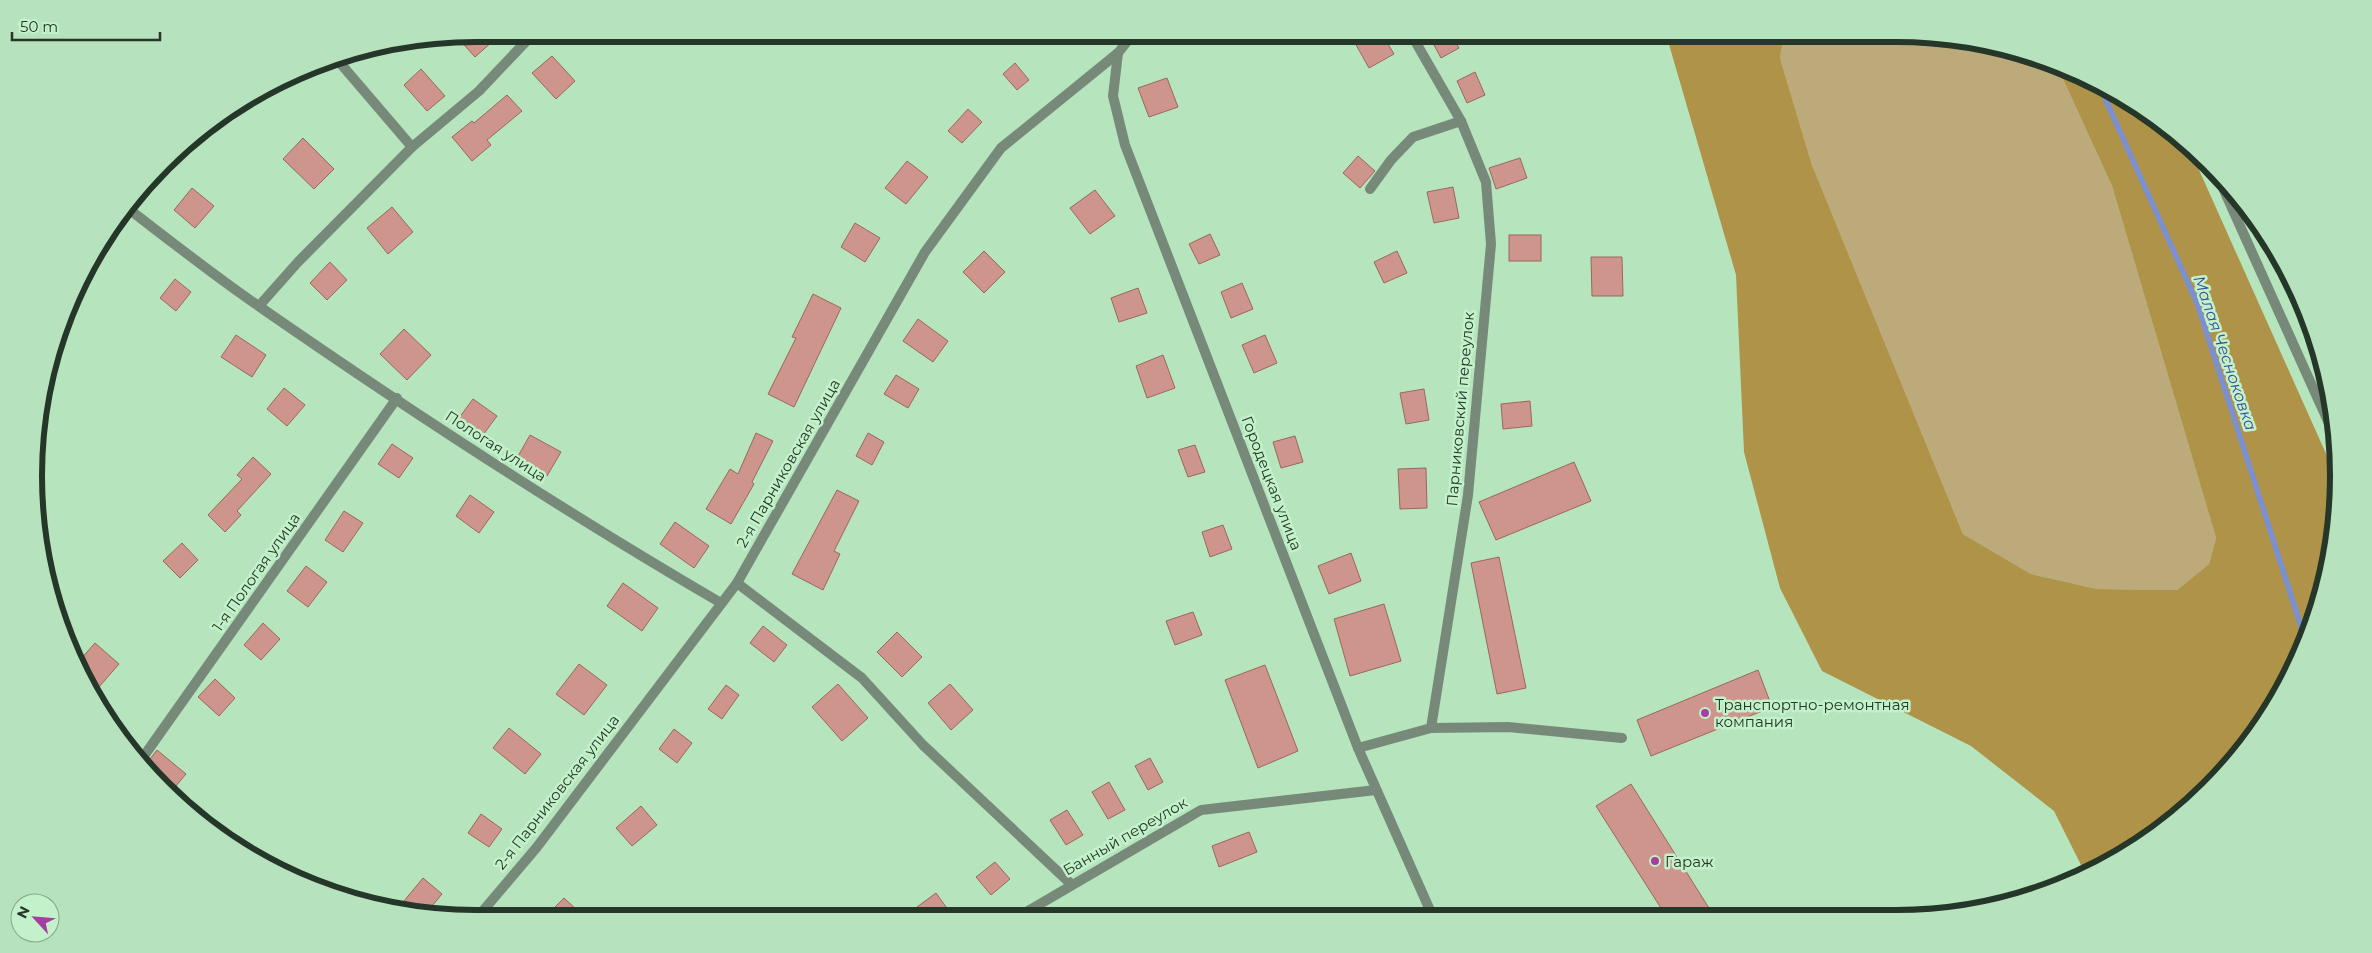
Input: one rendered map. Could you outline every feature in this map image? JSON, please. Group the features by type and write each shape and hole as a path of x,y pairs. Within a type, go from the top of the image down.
{"street":[{"path":"259,306 298,262 412,147 479,91 525,42"},
{"name":"2-я Парниковская улица","path":"484,910 537,847 737,583 925,252 1001,148 1118,53 1127,42"},
{"name":"Парниковский переулок","path":"1416,42 1461,121 1486,182 1491,244 1468,495 1430,728"},
{"name":"Городецкая улица","path":"1118,53 1113,96 1125,145 1358,748 1430,910"},
{"path":"341,65 412,147"},
{"path":"1370,189 1391,160 1414,137 1461,121"},
{"path":"2226,195 2325,415"},
{"name":"Пологая улица","path":"132,212 259,306 397,398 596,530 721,603"},
{"name":"1-я Пологая улица","path":"144,756 397,398"},
{"path":"737,583 862,678 923,744 1071,884"},
{"path":"1358,748 1430,728 1508,727 1622,738"},
{"name":"Банный переулок","path":"1029,910 1201,810 1376,790"}],"shaded area":[{"path":"1668,42 1783,42 1780,58 1812,165 1963,534 2031,574 2097,589 2177,590 2209,564 2216,538 2112,186 2061,76 2087,87 2137,116 2160,132 2197,165 2329,461 2329,505 2326,533 2315,589 2285,668 2271,694 2240,741 2222,763 2182,803 2160,821 2137,837 2082,868 2054,811 1971,746 1822,671 1780,588 1744,452 1736,275"},
{"path":"1783,42 1924,43 1952,46 2008,57 2061,76 2112,186 2216,538 2209,564 2177,590 2097,589 2031,574 1963,534 1812,165 1780,58"}],"building":[{"path":"492,42 475,57 462,43"},
{"path":"1354,42 1387,42 1394,54 1369,68"},
{"path":"1432,42 1456,42 1459,48 1441,58"},
{"path":"552,56 575,81 556,99 532,73"},
{"path":"1015,63 1029,80 1017,90 1003,74"},
{"path":"421,69 445,96 427,111 404,85"},
{"path":"1475,72 1485,95 1467,103 1457,81"},
{"path":"1167,78 1178,107 1149,117 1138,88"},
{"path":"507,95 522,111 487,140 491,145 472,161 452,137 472,121 474,123"},
{"path":"968,109 982,122 962,143 948,131"},
{"path":"303,138 334,169 314,189 283,159"},
{"path":"1358,156 1375,171 1360,188 1343,173"},
{"path":"1520,158 1527,178 1496,189 1489,168"},
{"path":"907,161 928,177 906,204 885,188"},
{"path":"1453,187 1459,218 1434,223 1427,192"},
{"path":"192,188 214,206 195,228 174,210"},
{"path":"1095,190 1115,216 1090,234 1070,208"},
{"path":"392,207 413,232 388,254 367,228"},
{"path":"855,223 880,238 865,262 841,247"},
{"path":"1210,234 1220,255 1199,264 1189,244"},
{"path":"1509,235 1541,235 1541,261 1509,261"},
{"path":"984,251 1005,272 984,293 963,272"},
{"path":"1397,251 1407,273 1384,283 1374,262"},
{"path":"1591,257 1622,257 1623,296 1592,296"},
{"path":"330,262 347,280 327,300 310,283"},
{"path":"175,279 191,292 176,311 160,298"},
{"path":"1242,283 1253,309 1231,318 1221,292"},
{"path":"1138,288 1147,313 1119,322 1111,298"},
{"path":"813,294 841,308 794,407 768,394 796,338 792,337"},
{"path":"918,319 948,341 933,362 903,341"},
{"path":"404,329 431,355 407,380 380,354"},
{"path":"236,335 266,355 252,377 221,357"},
{"path":"1265,335 1277,363 1254,373 1242,345"},
{"path":"1163,355 1175,388 1147,398 1136,366"},
{"path":"896,375 919,389 908,408 884,394"},
{"path":"284,388 305,405 287,426 267,409"},
{"path":"1424,389 1429,420 1406,424 1400,393"},
{"path":"473,399 497,416 483,435 459,418"},
{"path":"1530,401 1532,426 1503,429 1501,404"},
{"path":"756,433 773,441 752,482 754,484 731,524 706,509 730,469 738,474"},
{"path":"868,433 884,442 872,465 856,456"},
{"path":"530,435 561,452 547,476 517,458"},
{"path":"1295,436 1303,462 1281,468 1273,442"},
{"path":"392,444 413,458 399,478 378,464"},
{"path":"1195,445 1205,472 1188,477 1178,450"},
{"path":"253,457 271,474 237,511 241,515 225,532 208,515 242,479 237,475"},
{"path":"1574,462 1591,501 1496,540 1479,502"},
{"path":"1426,468 1427,508 1400,509 1398,469"},
{"path":"837,490 859,501 834,551 840,554 823,590 792,574"},
{"path":"470,495 494,512 479,533 456,516"},
{"path":"344,511 363,523 343,552 325,540"},
{"path":"675,522 709,546 694,568 660,544"},
{"path":"1223,525 1232,549 1210,557 1202,532"},
{"path":"182,543 198,560 180,578 163,561"},
{"path":"1351,553 1361,581 1329,594 1318,566"},
{"path":"1499,557 1526,688 1497,694 1471,563"},
{"path":"306,566 327,582 308,607 287,591"},
{"path":"623,583 658,608 642,631 607,606"},
{"path":"1384,604 1401,661 1350,676 1334,619"},
{"path":"1193,612 1202,635 1175,645 1166,621"},
{"path":"263,623 280,639 261,660 244,645"},
{"path":"763,626 787,645 774,662 750,643"},
{"path":"897,632 922,657 902,677 877,652"},
{"path":"95,643 119,664 98,688 82,657"},
{"path":"579,664 607,685 584,715 556,694"},
{"path":"1265,665 1298,751 1258,768 1225,680"},
{"name":"Транспортно-ремонтная компания","path":"1758,670 1772,707 1651,756 1637,720"},
{"path":"215,679 235,698 219,716 198,697"},
{"path":"838,684 868,718 842,741 812,707"},
{"path":"950,684 973,710 951,730 928,703"},
{"path":"726,685 739,695 722,719 708,709"},
{"path":"509,728 541,754 525,774 493,748"},
{"path":"674,729 692,743 677,763 659,749"},
{"path":"157,750 186,774 175,788 148,761"},
{"path":"1150,758 1163,782 1148,790 1135,766"},
{"path":"1109,782 1125,810 1108,819 1092,792"},
{"name":"Гараж","path":"1631,784 1710,910 1662,910 1596,806"},
{"path":"641,806 657,825 632,846 616,828"},
{"path":"1067,810 1083,835 1066,845 1050,820"},
{"path":"481,814 502,829 489,847 468,833"},
{"path":"1249,832 1257,852 1219,867 1212,846"},
{"path":"995,862 1010,879 991,895 976,877"},
{"path":"423,878 442,894 430,908 409,905 404,901"},
{"path":"936,893 948,910 919,910 917,907"},
{"path":"564,898 577,910 552,910"}],"waterway":[{"name":"Малая Чесноковка","path":"2104,97 2197,303 2302,628"}],"place":[{"name":"Транспортно-ремонтная компания","path":"1705,713"},
{"name":"Гараж","path":"1655,861"}]}
